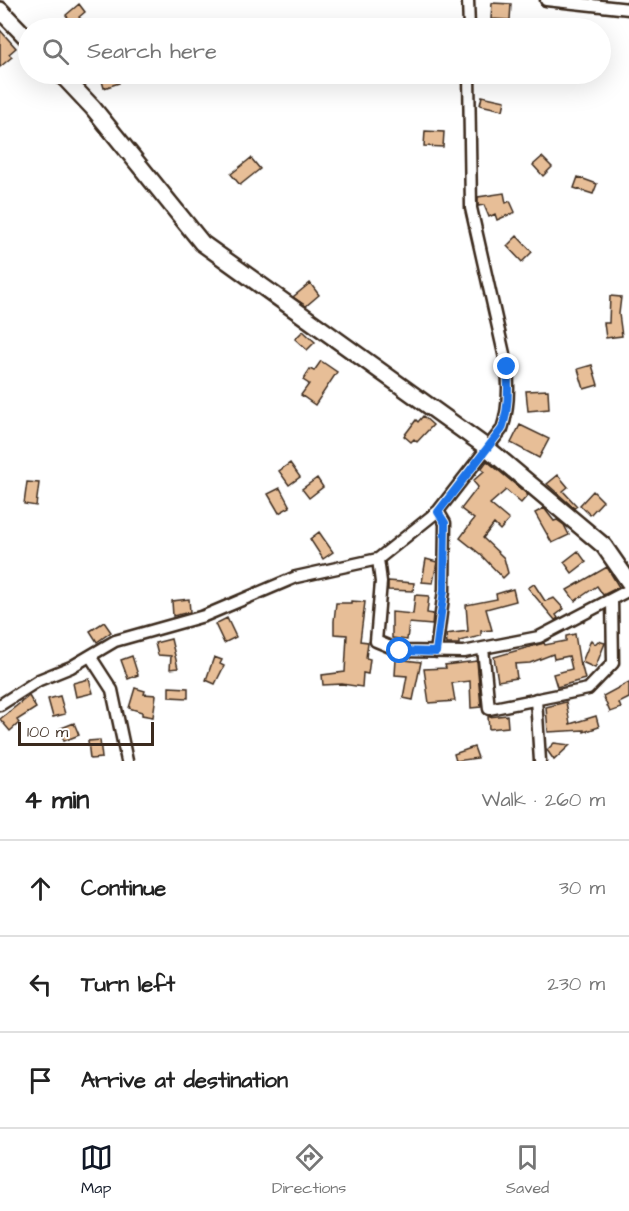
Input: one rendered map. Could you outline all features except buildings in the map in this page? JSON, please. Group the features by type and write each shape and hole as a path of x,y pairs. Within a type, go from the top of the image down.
{"street":[{"path":"468,0 469,18"},
{"path":"546,0 629,9"},
{"path":"0,10 18,29"},
{"path":"71,84 202,243 486,447 604,546 629,582"},
{"path":"0,705 39,680 90,656 115,641 204,616 296,577 378,559 438,512 502,429 509,388 507,367 471,208 469,84"},
{"path":"436,652 444,590 445,523 438,512"},
{"path":"378,559 381,582 376,641 400,651 464,652 539,637 629,590"},
{"path":"483,648 489,709 588,689 613,663 612,599"},
{"path":"90,656 112,690 127,761"},
{"path":"536,699 540,761"}],"route":[{"path":"400,651 436,652 444,590 445,523 438,512 502,429 509,388 507,367"}]}
